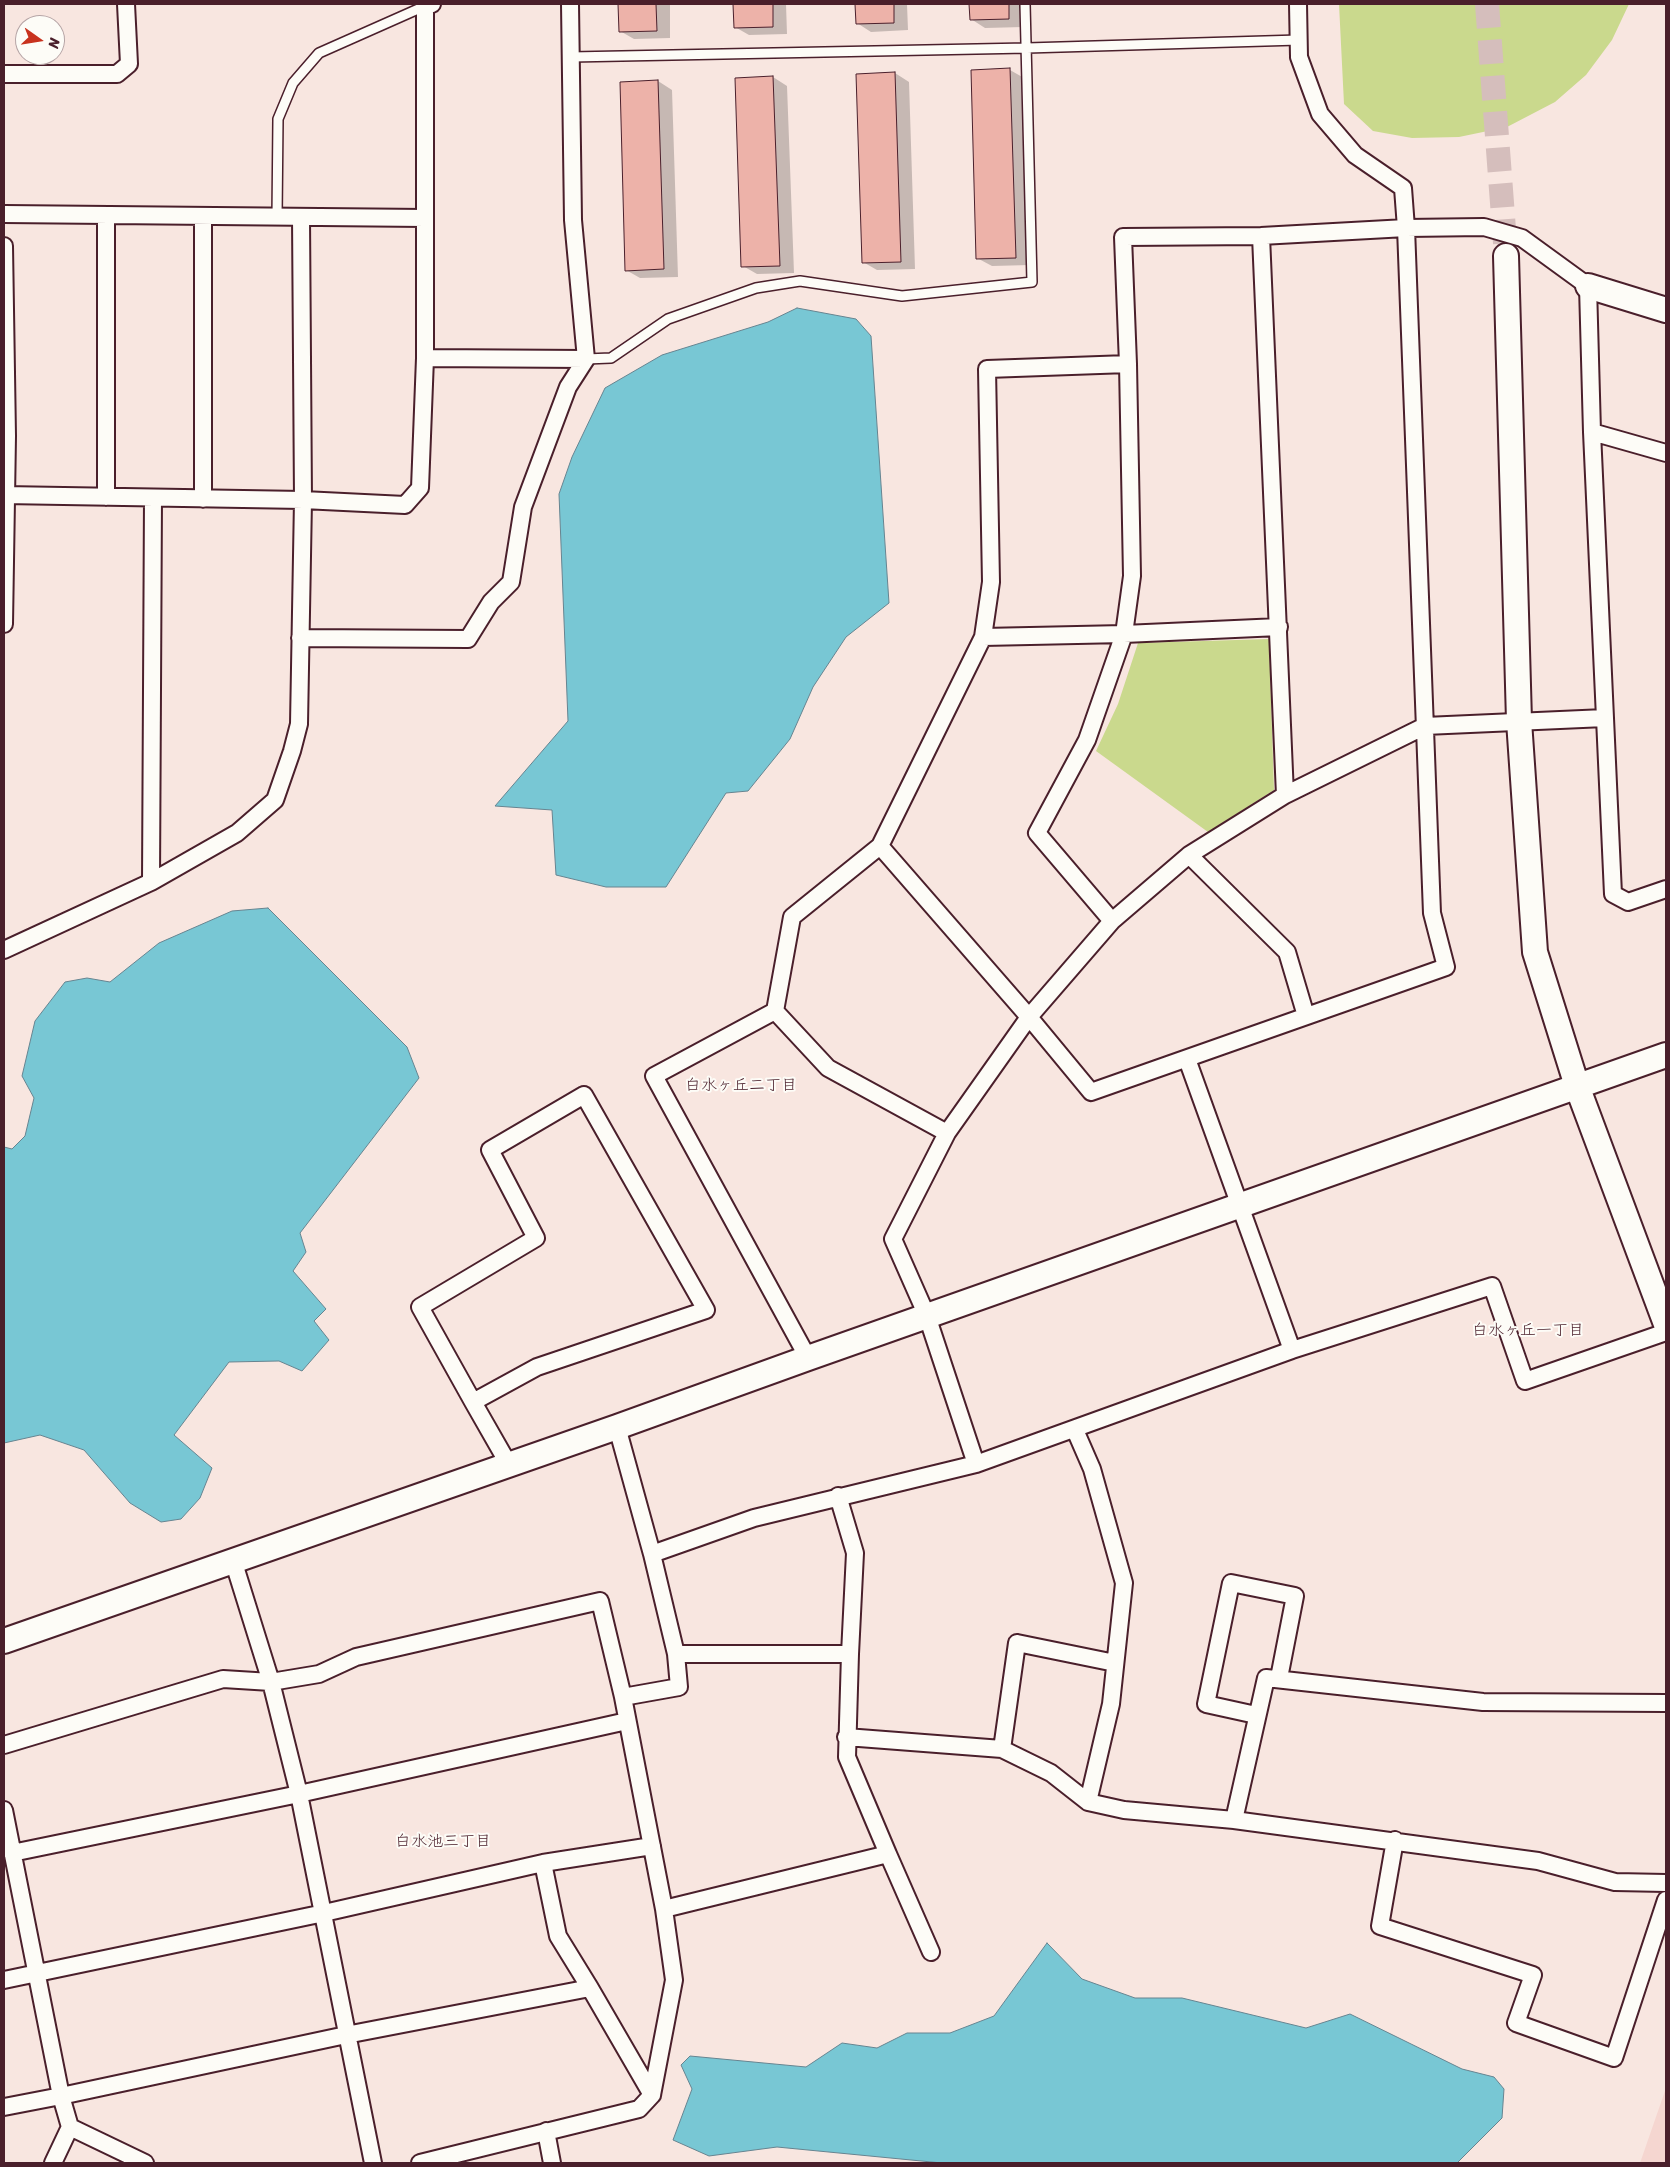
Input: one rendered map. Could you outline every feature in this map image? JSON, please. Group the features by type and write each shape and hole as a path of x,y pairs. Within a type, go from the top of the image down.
{"street":[{"path":"4,74 117,74 128,64 126,4"},
{"path":"300,638 468,639 491,602 511,582 523,507 568,387 586,360 573,220 570,4"},
{"path":"880,846 1029,1016 1091,1092 1446,967 1432,913 1403,188 1355,155 1320,114 1299,57 1298,4"},
{"path":"4,495 303,500 406,505 420,488 425,358 425,218 429,5"},
{"path":"4,214 425,218"},
{"path":"106,215 106,497"},
{"path":"203,216 203,498"},
{"path":"4,950 151,882 238,833 275,800 299,724 303,500 301,217"},
{"path":"1112,920 1037,833 1087,740 1124,634 1132,576 1128,364 1123,237 1261,236 1406,228 1484,227 1522,238 1588,286 1666,310"},
{"path":"1261,236 1285,795"},
{"path":"4,246 7,436 4,495 4,624"},
{"path":"1506,256 1519,720 1535,952 1577,1086 1666,1324"},
{"path":"1588,286 1592,432 1613,894 1628,902 1666,889"},
{"path":"425,358 586,360"},
{"path":"775,1011 792,917 880,846 983,637 991,582 987,369 1128,364"},
{"path":"1592,432 1666,453"},
{"path":"151,882 153,498"},
{"path":"983,637 1124,634 1279,627"},
{"path":"976,1464 927,1316 893,1239 947,1133 1029,1016 1112,920 1189,855 1285,795 1425,726 1519,720 1605,718"},
{"path":"1189,855 1287,952 1306,1016"},
{"path":"775,1011 828,1068 947,1133"},
{"path":"775,1011 654,1076 808,1358"},
{"path":"4,1641 617,1427 1666,1055"},
{"path":"1187,1058 1292,1350"},
{"path":"473,1402 538,1367 706,1310 584,1095 490,1150 536,1238 420,1307 473,1402 509,1465"},
{"path":"652,1554 754,1518 838,1496 976,1464 1075,1430 1292,1350 1492,1286 1525,1381 1666,1332"},
{"path":"617,1427 652,1554 676,1654 679,1687 623,1696"},
{"path":"1075,1430 1092,1469 1124,1583 1111,1704 1088,1802"},
{"path":"838,1496 855,1552 846,1737 847,1756 931,1952"},
{"path":"232,1560 271,1682 299,1794 373,2163"},
{"path":"1256,1715 1206,1704 1231,1582 1295,1596 1279,1678"},
{"path":"4,1745 223,1679 271,1682 319,1674 356,1657 600,1601 623,1696 664,1909 674,1980 652,2095 639,2109 420,2163"},
{"path":"1002,1749 1017,1643 1115,1663"},
{"path":"676,1654 850,1654"},
{"path":"1234,1820 1256,1715 1266,1678 1483,1702 1666,1703"},
{"path":"12,1853 299,1794 627,1721"},
{"path":"846,1737 1002,1749 1051,1773 1088,1802 1124,1810 1234,1820 1395,1840 1538,1861 1615,1882 1666,1883"},
{"path":"4,1810 61,2096 70,2127 53,2163"},
{"path":"1395,1840 1380,1926 1533,1975 1516,2023 1614,2058 1666,1900"},
{"path":"4,1980 324,1913 543,1863 652,1846"},
{"path":"664,1909 888,1854"},
{"path":"543,1863 558,1936 652,2095"},
{"path":"4,2107 346,2035 590,1988"},
{"path":"70,2127 145,2163"},
{"path":"546,2131 552,2163"}],"lane":[{"path":"586,360 611,358 668,319 756,288 800,281 902,296 1032,282 1025,4"},
{"path":"277,217 278,119 293,83 319,53 429,5"},
{"path":"571,57 1027,48 1298,40"}],"shaded area":[{"path":"1666,2088 1666,2163 1640,2163"}],"green space":[{"path":"1339,4 1629,4 1612,40 1586,75 1555,102 1507,127 1459,137 1412,138 1373,131 1344,104"},
{"path":"1269,639 1274,790 1208,832 1096,751 1118,704 1138,643"}],"water":[{"path":"797,308 856,319 871,336 889,603 846,637 813,687 790,739 748,791 726,793 666,887 606,887 556,875 552,810 495,806 568,721 559,494 572,457 605,388 662,355 768,322"},
{"path":"268,908 407,1047 419,1078 300,1233 306,1252 293,1271 326,1309 314,1321 329,1340 302,1371 279,1361 229,1362 174,1435 212,1468 200,1498 181,1519 161,1522 130,1503 84,1450 40,1435 4,1443 4,1147 12,1149 25,1136 34,1098 22,1076 35,1021 65,982 87,978 110,982 159,943 232,911"},
{"path":"1047,1943 1082,1979 1135,1998 1182,1998 1306,2028 1350,2014 1462,2069 1494,2077 1504,2089 1502,2118 1457,2163 942,2163 777,2147 709,2156 673,2140 692,2089 681,2065 690,2056 806,2067 842,2043 877,2048 907,2033 950,2033 994,2016"}],"building":[{"path":"618,4 656,4 657,31 619,32"},
{"path":"733,4 773,4 773,27 734,28"},
{"path":"855,4 894,4 894,23 856,24"},
{"path":"969,4 1009,4 1009,19 970,20"},
{"path":"1010,68 1016,258 976,259 971,70"},
{"path":"895,72 901,262 862,263 856,74"},
{"path":"773,76 780,266 741,267 735,78"},
{"path":"658,80 664,269 625,271 620,82"}],"tunnel":[{"path":"1487,4 1506,256"}],"district":[{"name":"白水ヶ丘二丁目","path":"741,1086"},
{"name":"白水ヶ丘一丁目","path":"1528,1331"},
{"name":"白水池三丁目","path":"443,1842"}]}
